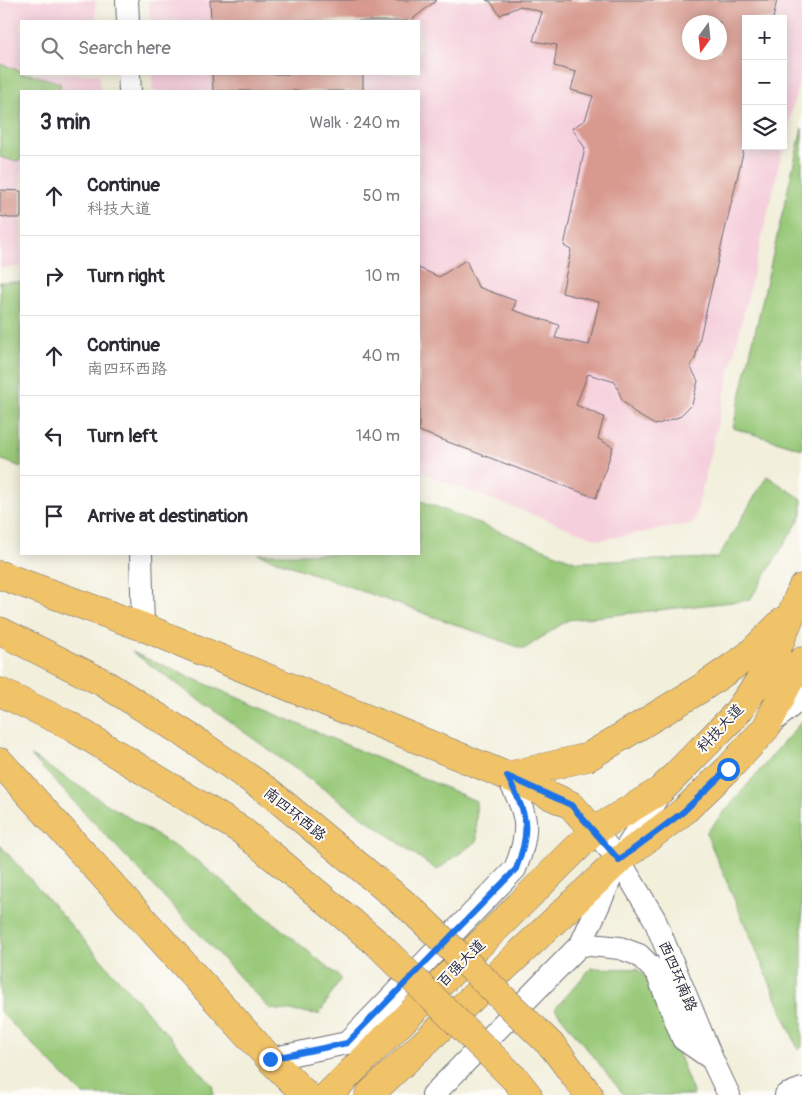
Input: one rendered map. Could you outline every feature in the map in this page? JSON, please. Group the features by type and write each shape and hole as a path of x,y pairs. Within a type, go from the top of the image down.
{"main road":[{"path":"0,575 143,627 507,776 571,805 594,832"},
{"name":"科技大道","path":"594,832 661,790 736,714 770,666 802,588"},
{"path":"507,776 588,757 700,689 748,656 792,613"},
{"name":"南四环西路","path":"0,631 102,682 190,737 268,791 413,911 554,1048 590,1095"},
{"path":"369,1095 619,860 683,812 728,769 766,728 788,683 802,660"},
{"path":"0,692 67,724 241,830 379,945 522,1088"},
{"path":"0,762 270,1059 306,1095"},
{"name":"百强大道","path":"328,1095 594,832"}],"street":[{"path":"127,0 128,20"},
{"path":"129,75 130,90"},
{"path":"141,555 143,627"},
{"path":"766,728 802,697"},
{"path":"270,1059 347,1043 516,869 524,849 527,828 520,801 507,776"},
{"path":"433,1095 581,944 619,860 661,790"},
{"name":"西四环南路","path":"594,832 619,860 654,918 712,1059 729,1095"},
{"path":"581,944 620,948 639,955 657,973 683,1038 712,1059"},
{"path":"786,1095 802,1088"}],"shaded area":[{"path":"0,0 95,0 96,20 20,20 20,75 99,75 100,90 20,90 20,267 0,268"},
{"path":"149,0 802,0 802,68 787,131 787,15 742,15 742,150 783,150 694,523 600,540 420,472 420,90 153,90 152,75 420,75 420,20 150,20"}],"green space":[{"path":"0,64 20,71 20,75 33,75 60,83 60,90 20,90 20,160 14,161 0,157"},
{"path":"802,128 802,449 733,428"},
{"path":"0,282 20,282 20,467 0,459"},
{"path":"767,476 802,499 802,515 750,600 568,620 524,649 261,555 420,555 420,500 577,562 718,558"},
{"path":"132,652 476,801 477,841 437,870"},
{"path":"802,721 802,1047 798,1049 706,833"},
{"path":"31,756 196,860 341,978 319,1014 270,1009"},
{"path":"0,845 212,1085 214,1095 83,1095 0,1012"},
{"path":"591,968 637,969 650,981 694,1095 624,1095 555,1009"}],"building":[{"path":"210,0 437,0 411,20 211,20"},
{"path":"486,0 777,0 774,15 742,15 742,150 744,150 695,359 690,366 698,381 692,404 679,417 655,425 636,414 622,400 615,382 588,374 576,405 604,417 598,439 613,447 596,498 420,431 420,268 439,277 466,260 478,287 516,301 513,310 559,325 555,338 589,345 599,302 562,293 571,250 564,246 585,148 572,128 585,120 593,96 571,90 576,72 554,66 557,45 533,41 542,12 520,6 500,15 491,2"},
{"path":"212,75 363,75 364,90 213,90"},
{"path":"0,190 20,191 20,218 0,216"}],"route":[{"path":"270,1059 347,1043 516,869 524,849 527,828 520,801 507,776 571,805 619,860 683,812 728,769"}]}
